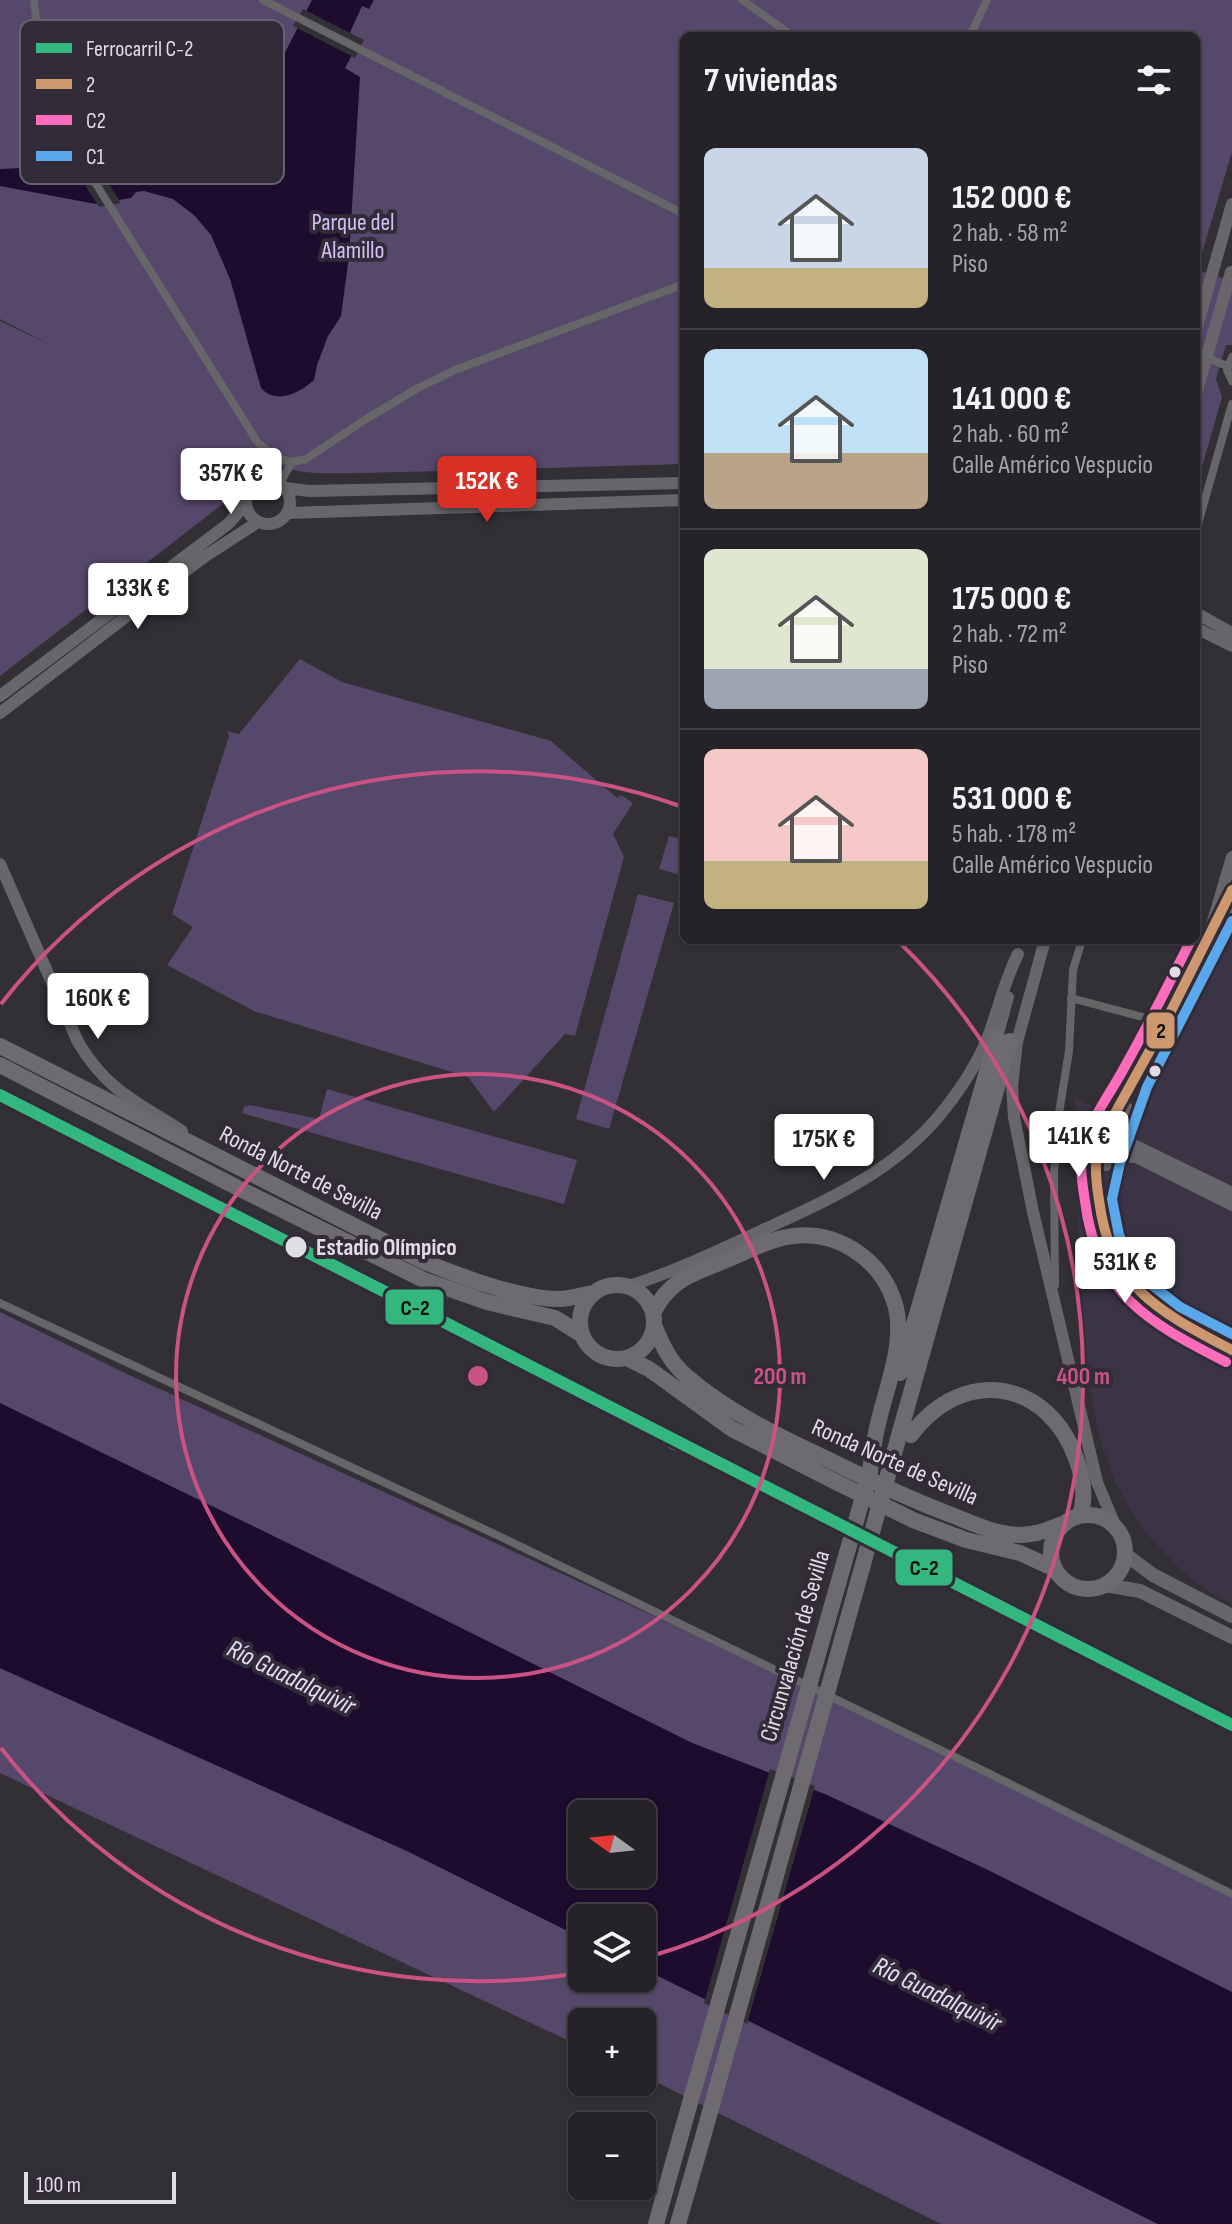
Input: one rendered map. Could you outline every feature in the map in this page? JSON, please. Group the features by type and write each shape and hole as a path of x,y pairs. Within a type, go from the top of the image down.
{"highway":[{"name":"Circunvalación de Sevilla","path":"678,2224 882,1496 893,1430 1003,1038"},
{"name":"Ronda Norte de Sevilla","path":"0,1046 425,1262 471,1279 543,1297 561,1299 593,1293 617,1283 629,1286 640,1292 671,1361 727,1407 774,1434 915,1501 993,1531 1019,1535 1042,1533 1072,1519"},
{"name":"Ronda Norte de Sevilla","path":"0,1065 424,1280 487,1302 555,1318 582,1335 596,1353 616,1359 627,1358 649,1369 732,1429 913,1520 966,1540 1020,1553 1055,1569 1062,1578 1082,1589 1105,1585"},
{"path":"627,1358 646,1346 661,1296 675,1283 774,1241 808,1235 830,1239 850,1247 876,1269 896,1309 893,1430"},
{"path":"582,1335 581,1313 593,1293"},
{"path":"893,1430 963,1394 1000,1391 1030,1399 1048,1412 1069,1438 1084,1487 1084,1502 1072,1519 1057,1532 1052,1544 1051,1557 1055,1569"},
{"name":"Circunvalación de Sevilla","path":"656,2224 870,1472 893,1430"},
{"path":"1072,1519 1092,1515 1104,1518 1115,1525 1125,1544 1122,1567 1115,1578 1105,1585"}],"main road":[{"path":"1125,1554 1153,1575 1232,1616"},
{"path":"1105,1585 1140,1591 1232,1637"}],"street":[{"path":"34,0 36,20"},
{"path":"263,0 680,212"},
{"path":"742,0 787,32"},
{"path":"972,32 987,0"},
{"path":"96,184 258,443 277,458 292,462 306,459 418,388 455,370 680,286"},
{"path":"1200,316 1232,204"},
{"path":"1200,380 1232,271"},
{"path":"1200,354 1230,362 1228,375 1232,381"},
{"path":"1200,517 1232,404"},
{"path":"288,513 290,500 283,486 292,462"},
{"path":"680,483 309,491 267,479 253,485 246,497 246,504 258,522 271,524 288,513 680,500"},
{"path":"0,696 228,524 246,504"},
{"path":"0,713 204,557 258,522"},
{"path":"1200,615 1232,633"},
{"path":"1200,630 1232,646"},
{"path":"1210,932 1232,857"},
{"path":"0,864 89,1062 131,1102 249,1174"},
{"path":"1232,890 1134,1081 1105,1148 1098,1199 1106,1240 1120,1268 1138,1292 1172,1319 1232,1350"},
{"path":"1210,932 1232,903"},
{"path":"1021,944 1003,1038 1014,1117 1056,1316 1097,1482 1115,1525"},
{"path":"1003,1038 1036,944"},
{"path":"629,1286 732,1245 839,1195 904,1153 930,1127 1003,1038 1043,944"},
{"path":"1056,1316 1054,1173 1069,1051 1073,970 1081,944"},
{"path":"1071,998 1165,1023"},
{"path":"1105,1148 1134,1081"},
{"path":"1105,1148 1232,1193"},
{"path":"1105,1148 1144,1160 1232,1205"},
{"path":"0,1303 501,1537 1232,1894"}],"shaded area":[{"path":"1232,931 1232,1603 1210,1592 1183,1572 1142,1529 1116,1484 1099,1437 1089,1382 1078,1240 1075,1098 1126,1121 1143,1106"}],"green space":[{"name":"Parque del Alamillo","path":"0,0 1232,0 1232,152 1200,260 1200,32 680,32 680,464 311,473 257,462 237,476 228,498 206,476 228,500 0,676 0,321 51,345 0,319"},
{"name":"Parque del Alamillo","path":"1200,271 1232,281 1232,345 1226,345 1216,379 1222,397 1200,474"},
{"path":"300,659 342,682 551,741 617,798 621,795 633,803 613,834 624,857 575,1036 565,1034 494,1112 468,1077 254,1011 167,965 193,927 172,914 229,736 227,731 239,734"},
{"path":"669,836 680,839 680,875 659,869"},
{"path":"638,894 674,903 609,1129 576,1119"},
{"path":"327,1089 577,1160 564,1204 242,1113 244,1107 250,1105 319,1119"},
{"path":"0,1312 127,1374 848,1705 1232,1894 1232,1994 827,1795 692,1743 0,1404"},
{"path":"0,1668 407,1851 568,1931 568,1992 656,1992 656,1975 1158,2224 941,2224 656,2082 656,2008 568,2008 568,2040 0,1773"}],"water":[{"path":"312,0 374,0 369,9 362,6 351,30 350,34 360,40 345,68 360,77 349,256 341,316 328,336 314,380 295,393 274,396 261,388 230,279 211,235 195,216 173,199 144,191 136,192 131,198 96,204 0,186 0,169 20,168 20,184 284,184 284,54"},
{"name":"Río Guadalquivir","path":"0,1403 692,1743 827,1795 988,1870 1232,1992 1232,2224 1158,2224 656,1975 656,1904 568,1904 568,1931 407,1851 0,1668"}],"pier":[{"path":"303,9 364,40 355,58 293,26"},
{"path":"84,184 109,184 121,203 99,207"},
{"path":"770,1769 815,1786 747,2024 704,2003"}],"railway":[{"path":"670,1447 737,1473"}],"rail line":[{"name":"C-2","path":"0,1095 1232,1725"}],"transit line":[{"name":"2","path":"1232,890 1165,1023 1098,1144 1096,1165 1105,1230 1114,1255 1127,1276 1161,1309 1232,1350"},
{"name":"C1","path":"1232,921 1147,1087 1120,1163 1112,1199 1119,1235 1132,1261 1148,1282 1180,1307 1232,1334"},
{"name":"C2","path":"1189,944 1141,1038 1088,1131 1082,1154 1082,1178 1091,1233 1114,1283 1150,1318 1226,1362"}],"place":[{"name":"Estadio Olímpico","path":"296,1247"}]}
